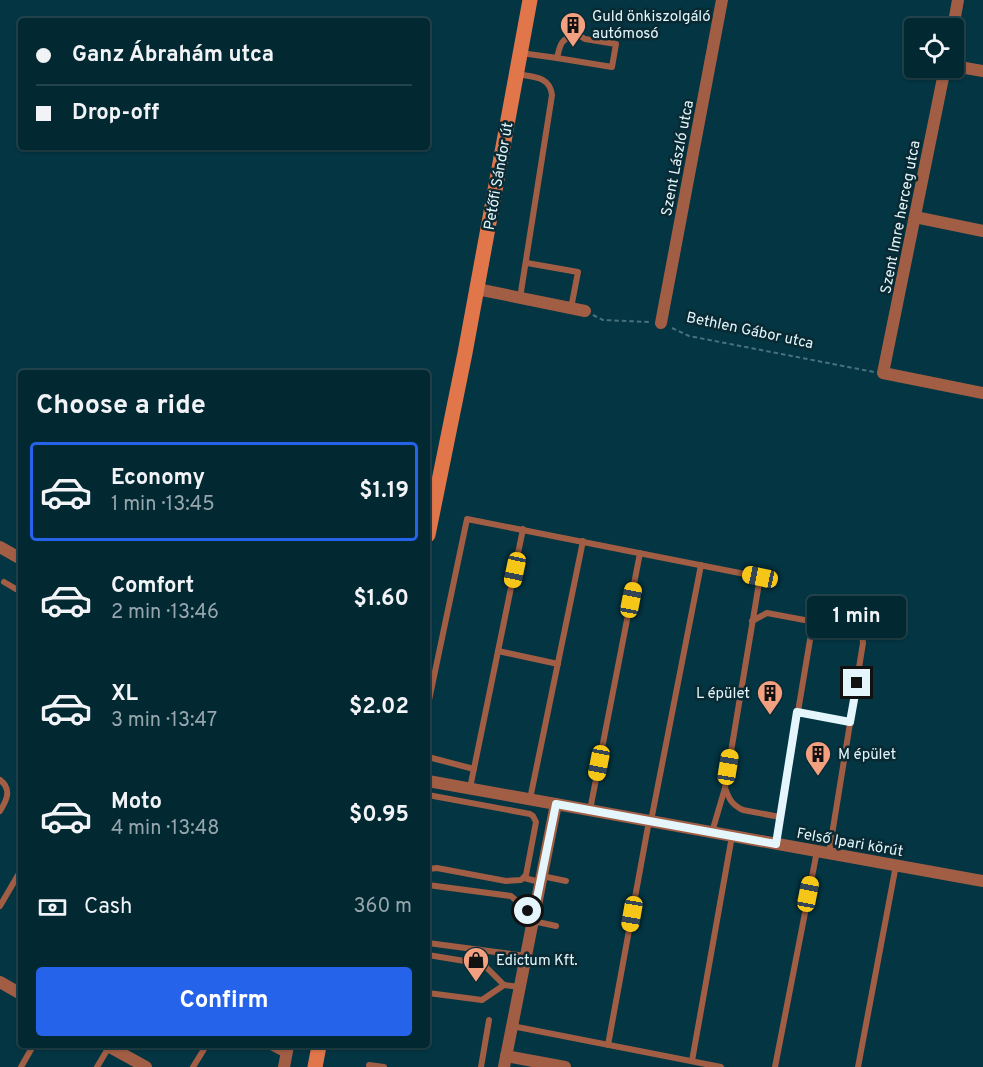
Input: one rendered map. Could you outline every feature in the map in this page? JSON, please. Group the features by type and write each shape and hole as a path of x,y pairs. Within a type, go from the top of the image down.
{"main road":[{"name":"Petőfi Sándor út","path":"430,526 465,353 530,0"},
{"path":"315,1067 319,1048"}],"street":[{"name":"Szent László utca","path":"661,322 722,0"},
{"path":"955,18 958,0"},
{"path":"964,68 983,72"},
{"name":"Szent Imre herceg utca","path":"883,373 943,78"},
{"path":"915,217 983,231"},
{"path":"477,289 585,311"},
{"path":"883,373 983,393"},
{"path":"0,547 18,558"},
{"name":"Felső Ipari körút","path":"430,781 983,881"},
{"path":"556,804 505,1061 565,1067"},
{"path":"0,982 18,992"},
{"path":"116,1048 146,1067"}],"lane":[{"path":"520,53 557,58 593,61 612,67 616,44 595,44 580,36 567,37 561,42 557,58"},
{"path":"517,74 544,80 550,86 552,96 520,298"},
{"path":"527,263 578,272 572,308"},
{"path":"430,695 467,519 760,577 725,788 712,832"},
{"path":"470,788 523,529"},
{"path":"530,799 583,542"},
{"path":"590,810 640,553"},
{"path":"608,1045 701,565"},
{"path":"4,582 18,590"},
{"path":"752,621 767,613 858,630 862,635 863,644 850,722 823,852 775,1067"},
{"path":"776,844 813,622"},
{"path":"498,651 558,664"},
{"path":"797,712 850,722"},
{"path":"430,758 474,769"},
{"path":"0,780 8,790 6,801 0,811"},
{"path":"725,788 729,799 737,807 780,816"},
{"path":"430,795 533,816 536,822 524,878"},
{"path":"536,822 552,826"},
{"path":"692,1061 732,836"},
{"path":"858,1067 896,865"},
{"path":"430,869 437,868 506,881 524,878 566,881"},
{"path":"0,906 18,875"},
{"path":"430,885 512,896 534,917 556,926"},
{"path":"627,891 636,893"},
{"path":"430,943 526,956"},
{"path":"430,955 483,964 504,985 520,987"},
{"path":"430,993 482,1000 504,985"},
{"path":"481,1067 489,1020"},
{"path":"512,1026 721,1067"},
{"path":"21,1067 32,1048"},
{"path":"97,1067 113,1048"},
{"path":"193,1067 205,1048"},
{"path":"272,1048 286,1056"},
{"path":"369,1065 384,1067"}],"path":[{"name":"Bethlen Gábor utca","path":"585,311 603,320 661,322 688,336 883,373"}],"place":[{"name":"Guld önkiszolgáló autómosó","path":"573,48"},
{"name":"L épület","path":"770,716"},
{"name":"M épület","path":"818,777"},
{"name":"Edictum Kft.","path":"476,983"}],"route":[{"path":"528,911 534,913 556,804 776,844 797,712 850,722 857,683"}]}
